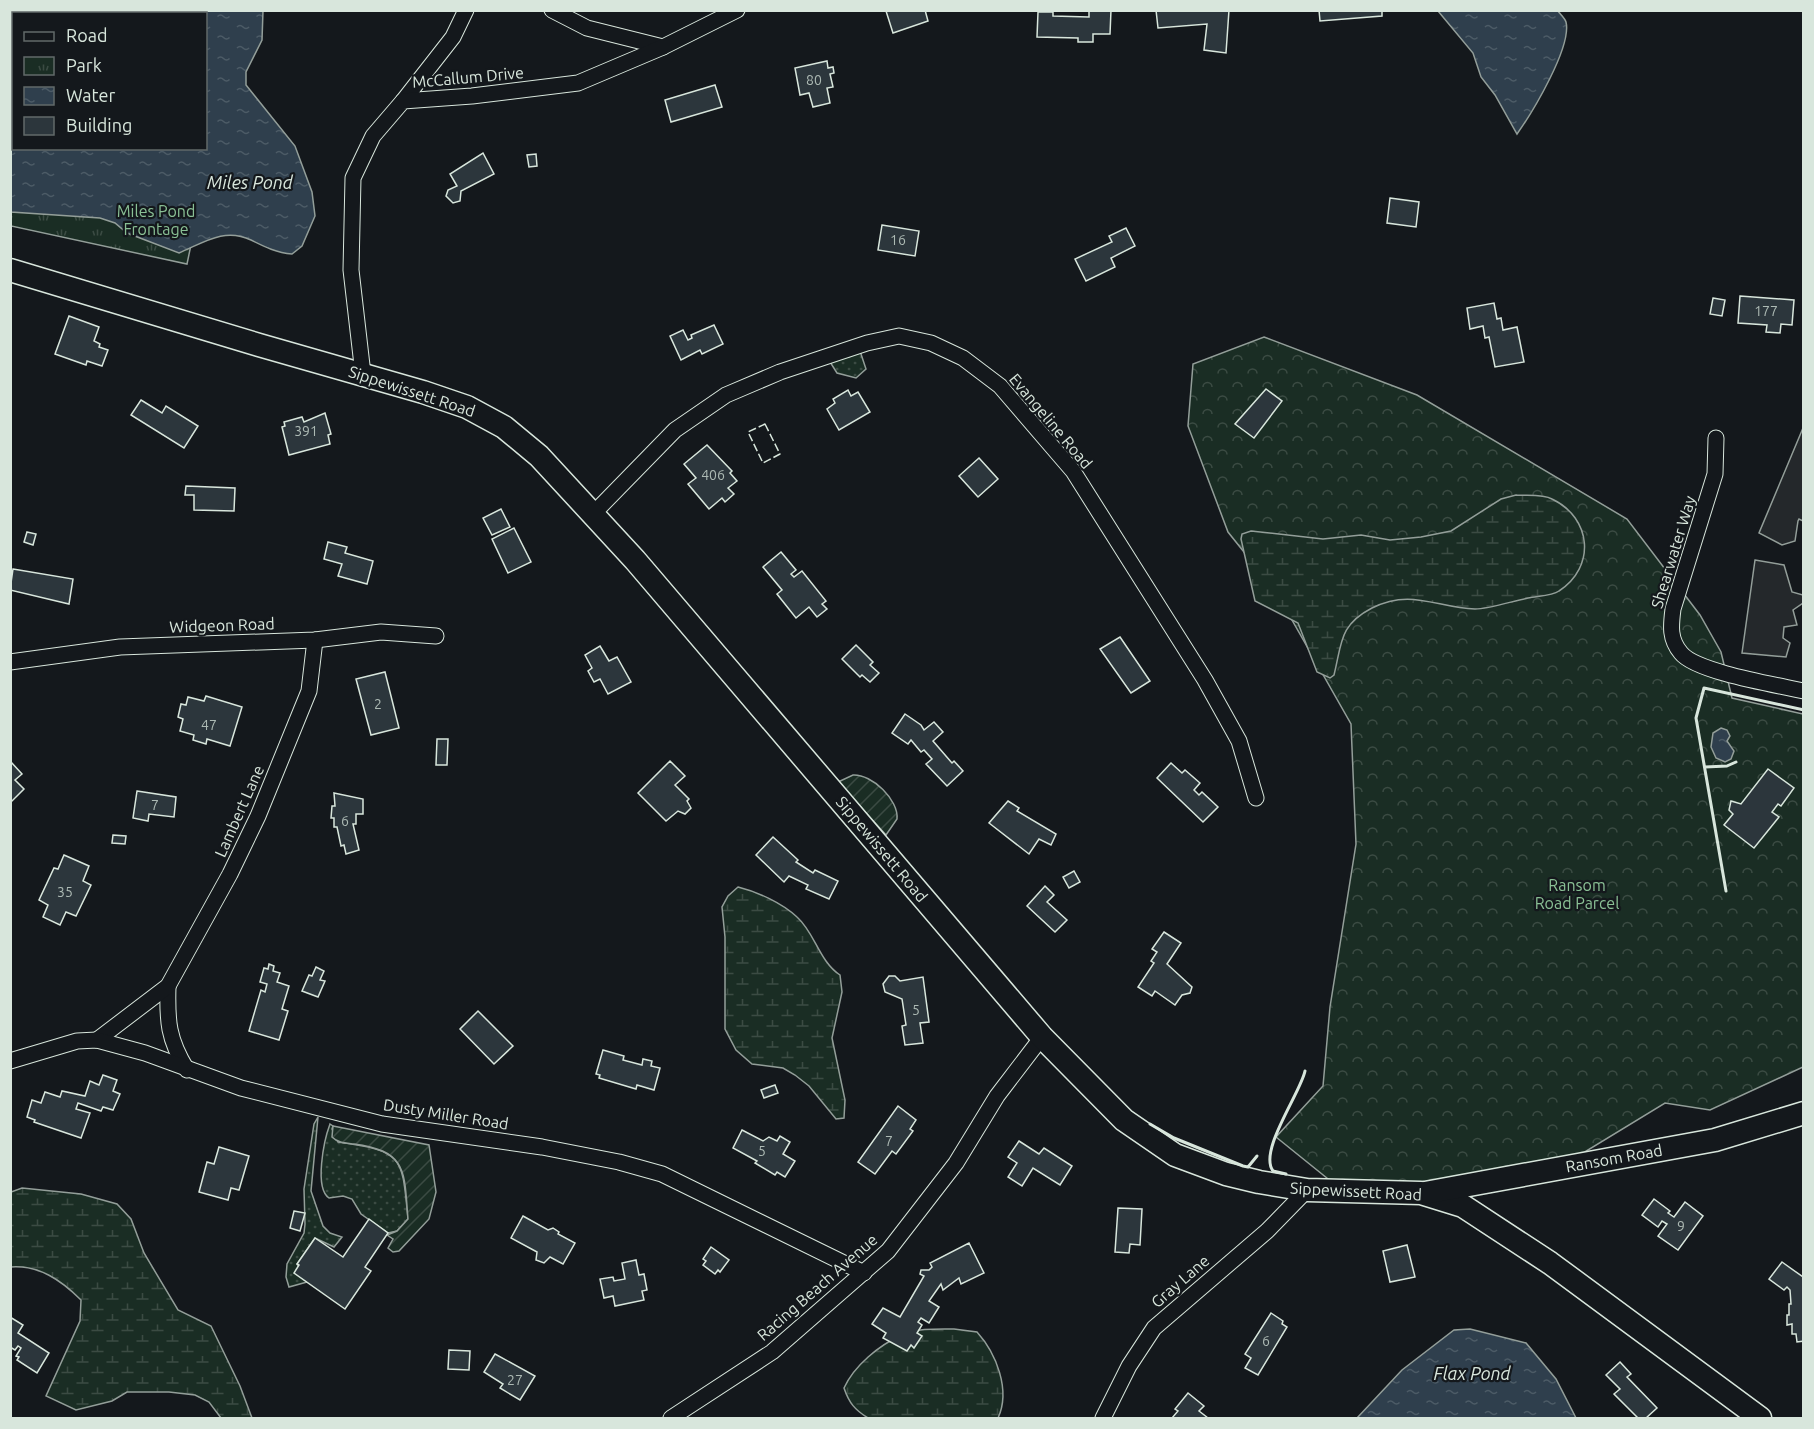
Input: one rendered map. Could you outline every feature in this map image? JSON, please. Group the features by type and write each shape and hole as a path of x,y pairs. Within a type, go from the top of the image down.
{"main road":[{"name":"Sippewissett Road","path":"10,270 247,342 446,399 486,416 539,456 593,514 786,734 1042,1037 1104,1101 1160,1146 1226,1174 1307,1190 1421,1193 1462,1206 1513,1237 1760,1419"},
{"name":"Ransom Road","path":"1421,1193 1715,1140 1803,1113"}],"street":[{"path":"404,101 453,37 466,10"},
{"path":"552,10 587,28 663,47"},
{"name":"McCallum Drive","path":"363,374 351,270 353,178 361,157 373,136 404,101 472,96 578,83 663,47 737,10"},
{"name":"Evangeline Road","path":"593,514 675,430 726,395 780,372 867,343 899,336 931,343 963,358 1000,386 1073,471 1212,692 1239,741 1257,798"},
{"name":"Shearwater Way","path":"1716,438 1715,474 1673,609 1670,632 1681,654 1705,667 1803,691"},
{"name":"Widgeon Road","path":"10,662 120,647 315,640 381,632 436,636"},
{"name":"Lambert Lane","path":"97,1040 168,986 230,874 258,816 309,691 315,640"},
{"path":"168,986 169,1033 173,1047 187,1070"},
{"name":"Racing Beach Avenue","path":"671,1419 772,1352 888,1251 956,1163 997,1096 1042,1037"},
{"name":"Dusty Miller Road","path":"10,1061 77,1041 97,1040 145,1053 241,1088 382,1124 573,1152 644,1168 770,1226 864,1273"},
{"name":"Gray Lane","path":"1103,1419 1129,1366 1154,1328 1267,1231 1307,1190"}],"green space":[{"name":"Miles Pond Frontage","path":"10,148 21,154 202,192 187,264 11,226"},
{"name":"Ransom Road Parcel","path":"1264,337 1417,395 1627,519 1700,615 1721,652 1732,698 1803,714 1803,1067 1710,1110 1665,1103 1547,1175 1348,1195 1276,1137 1323,1086 1330,1007 1356,844 1351,724 1276,592 1228,532 1188,426 1193,364"},
{"path":"860,351 866,369 856,378 837,373 830,362"},
{"path":"1516,495 1552,499 1565,507 1582,530 1584,556 1579,569 1571,581 1556,593 1475,609 1412,599 1386,602 1361,614 1353,621 1344,636 1334,675 1330,678 1317,672 1298,623 1255,601 1241,539 1242,534 1251,531 1323,539 1361,535 1390,540 1421,537 1451,531 1501,499"},
{"path":"853,775 876,783 894,804 897,819 886,835 838,782"},
{"path":"738,887 769,899 797,917 827,962 840,975 842,992 832,1038 845,1100 844,1118 836,1119 809,1086 795,1075 783,1068 752,1064 736,1050 725,1029 725,937 722,907 728,896"},
{"path":"318,1117 311,1191 323,1226 330,1233 342,1237 334,1247 315,1238 297,1264 307,1282 289,1287 286,1277 287,1264 304,1233 304,1189 314,1124"},
{"path":"330,1124 333,1126 332,1129 338,1142 360,1145 388,1154 401,1169 408,1219 397,1231 388,1233 361,1214 352,1199 343,1196 329,1198 324,1193 321,1174 325,1141"},
{"path":"333,1126 429,1145 436,1192 429,1219 399,1251 393,1252 388,1248 393,1239 387,1235 397,1231 408,1219 400,1166 385,1152 337,1140 332,1137"},
{"path":"22,1188 81,1194 117,1204 131,1219 144,1253 178,1310 211,1326 240,1386 252,1418 221,1418 209,1402 195,1395 169,1392 127,1392 112,1401 76,1410 46,1396 80,1321 81,1300 49,1275 31,1268 11,1267 11,1192"},
{"path":"954,1329 977,1332 990,1350 1000,1372 1002,1384 1002,1407 998,1418 868,1418 853,1406 844,1388 854,1372 876,1350 893,1339 914,1331"}],"shaded area":[{"path":"1803,428 1803,521 1799,519 1798,521 1795,541 1782,545 1759,533"},
{"path":"1755,560 1784,565 1792,592 1803,595 1803,603 1793,610 1797,625 1784,627 1783,638 1790,643 1786,657 1742,653"}],"water":[{"name":"Miles Pond","path":"11,10 263,11 262,40 246,72 246,85 295,146 312,192 315,216 302,246 292,254 276,251 241,236 232,235 205,241 179,253 127,233 115,223 100,218 11,212"},
{"path":"1438,11 1558,11 1565,19 1566,33 1557,63 1541,96 1517,134 1495,95 1481,77 1473,53"},
{"path":"1721,728 1727,730 1730,736 1727,741 1734,751 1731,759 1725,762 1716,758 1711,747 1713,733"},
{"name":"Flax Pond","path":"1470,1329 1526,1343 1556,1379 1576,1418 1357,1418 1402,1370 1454,1330"}],"building":[{"path":"925,10 928,21 893,33 886,11"},
{"path":"1089,10 1111,10 1110,34 1093,34 1093,42 1078,42 1078,38 1037,37 1038,12 1053,12 1053,16 1089,17"},
{"path":"1156,10 1229,10 1226,53 1204,50 1207,24 1158,28"},
{"path":"1319,10 1382,10 1382,16 1320,21"},
{"path":"827,61 828,68 833,67 834,73 830,74 833,87 827,88 830,103 813,107 809,93 800,95 795,68"},
{"path":"715,85 722,107 671,122 665,100"},
{"path":"483,153 494,174 461,191 460,201 453,203 446,196 448,190 457,186 450,174"},
{"path":"536,154 537,166 529,167 527,155"},
{"path":"1390,198 1419,202 1416,227 1387,223"},
{"path":"882,225 919,231 915,256 878,250"},
{"path":"1126,228 1135,246 1111,258 1115,267 1086,281 1075,259 1112,242 1109,236"},
{"path":"1740,296 1794,300 1792,325 1781,324 1780,333 1766,332 1767,325 1738,323"},
{"path":"1713,298 1725,300 1722,316 1710,314"},
{"path":"1494,303 1497,319 1501,318 1503,330 1517,327 1524,362 1495,367 1489,337 1485,338 1483,326 1470,329 1467,308"},
{"path":"69,316 99,327 94,341 100,344 99,347 108,350 102,366 87,361 86,365 55,354"},
{"path":"714,325 723,344 702,354 700,350 681,360 670,336 683,330 688,340 692,338 691,335"},
{"path":"1266,389 1282,401 1254,438 1235,424"},
{"path":"848,390 851,396 858,392 870,412 839,430 827,409 835,403 833,399"},
{"path":"141,400 162,413 166,406 198,426 184,448 131,415"},
{"path":"325,413 331,434 328,435 330,444 289,455 282,427 285,426 284,422 302,417 304,422"},
{"path":"707,445 732,471 730,473 737,481 728,488 734,494 725,502 722,498 709,509 688,484 696,478 684,464"},
{"path":"979,458 998,479 978,497 959,476"},
{"path":"186,486 235,488 234,511 194,510 194,495 185,495"},
{"path":"501,509 510,527 492,535 483,518"},
{"path":"514,528 531,562 508,573 492,539"},
{"path":"27,532 36,534 33,545 24,542"},
{"path":"328,542 347,547 345,553 373,561 367,584 338,576 342,564 324,559"},
{"path":"781,552 796,570 791,574 794,577 802,571 826,601 822,604 827,609 817,617 809,607 796,618 777,594 782,590 763,567"},
{"path":"13,569 73,579 69,604 10,590"},
{"path":"1120,637 1150,681 1131,693 1100,649"},
{"path":"856,645 873,662 870,665 879,673 870,682 862,675 860,677 842,659"},
{"path":"600,646 609,661 617,657 631,682 608,694 600,679 594,682 588,671 592,668 585,655"},
{"path":"385,672 399,728 371,735 356,679"},
{"path":"206,696 242,707 230,746 207,739 206,744 193,740 194,735 180,731 183,719 178,717 181,704 186,705 188,697 204,701"},
{"path":"905,714 921,725 924,730 934,722 943,732 933,741 952,763 954,761 963,771 947,786 926,764 932,759 924,750 921,752 911,740 908,744 892,733"},
{"path":"437,739 448,739 447,765 436,765"},
{"path":"670,761 685,776 675,785 689,799 687,801 691,808 685,814 678,811 666,821 638,793"},
{"path":"11,762 22,774 15,780 24,789 10,803"},
{"path":"1171,763 1182,773 1185,770 1200,783 1194,790 1199,795 1202,792 1218,807 1203,822 1157,778"},
{"path":"1768,769 1794,788 1781,806 1778,804 1772,812 1779,817 1754,848 1724,825 1733,814 1729,810 1731,801 1741,804"},
{"path":"137,791 176,797 174,817 149,814 148,821 133,818"},
{"path":"334,793 363,799 363,814 356,814 356,824 353,824 359,850 346,854 344,845 341,846 337,827 334,827 334,818 331,818 332,806 335,806"},
{"path":"1008,801 1019,808 1017,811 1056,834 1051,845 1039,839 1029,854 989,823"},
{"path":"113,835 126,836 125,844 112,843"},
{"path":"773,837 798,860 796,862 813,873 815,870 838,881 829,899 806,889 808,885 789,876 784,882 756,855"},
{"path":"64,855 89,866 83,881 91,885 76,916 66,912 60,925 43,917 48,905 39,900 54,868 58,869"},
{"path":"1074,871 1080,882 1069,888 1063,877"},
{"path":"1045,886 1054,895 1047,902 1067,920 1055,932 1027,906"},
{"path":"1164,932 1181,943 1167,964 1192,987 1190,993 1182,995 1175,1005 1155,991 1152,996 1138,987 1154,963 1151,961 1157,952 1152,949"},
{"path":"269,964 274,966 273,971 280,973 277,982 289,986 282,1009 288,1011 279,1040 249,1031 261,990 265,992 267,984 260,982 264,968 268,969"},
{"path":"316,967 324,971 320,980 325,981 318,997 302,991 309,975 312,976"},
{"path":"889,976 895,976 900,981 923,977 929,1022 920,1023 923,1043 905,1045 902,1026 906,1025 902,999 885,992 883,984"},
{"path":"478,1011 513,1046 494,1064 460,1029"},
{"path":"603,1050 624,1056 623,1060 642,1065 643,1059 652,1061 651,1066 660,1068 654,1090 637,1085 636,1089 599,1078 600,1075 596,1074"},
{"path":"103,1075 117,1080 113,1091 120,1094 113,1110 103,1107 101,1111 78,1103 76,1109 90,1113 81,1138 34,1122 35,1120 27,1117 32,1100 41,1103 45,1092 60,1097 62,1091 85,1096 90,1081 99,1085"},
{"path":"775,1085 778,1093 764,1098 761,1090"},
{"path":"898,1106 916,1120 910,1129 913,1131 896,1154 892,1151 875,1174 858,1162"},
{"path":"742,1130 763,1141 769,1137 777,1141 780,1136 790,1142 783,1154 795,1161 785,1177 777,1172 775,1175 755,1163 757,1161 733,1148"},
{"path":"1019,1141 1039,1154 1044,1148 1072,1166 1060,1185 1033,1168 1022,1186 1008,1177 1017,1163 1008,1157"},
{"path":"219,1147 249,1156 239,1190 231,1188 228,1200 199,1192 207,1162 214,1164"},
{"path":"1654,1199 1674,1217 1685,1202 1703,1216 1678,1250 1658,1236 1667,1224 1662,1221 1658,1227 1642,1215"},
{"path":"1118,1208 1142,1209 1140,1245 1130,1244 1129,1253 1115,1252"},
{"path":"294,1211 305,1213 300,1231 290,1228"},
{"path":"523,1216 548,1230 553,1228 559,1232 558,1234 575,1243 563,1264 550,1257 544,1263 536,1260 537,1252 511,1238"},
{"path":"369,1219 388,1233 365,1267 371,1271 345,1309 294,1273 299,1265 297,1264 315,1238 343,1257"},
{"path":"969,1243 984,1273 961,1284 959,1278 943,1290 941,1284 929,1301 939,1307 929,1323 921,1318 918,1322 922,1325 917,1333 922,1336 914,1348 911,1345 907,1351 883,1338 886,1333 872,1324 883,1308 900,1317 924,1276 920,1274 921,1270 929,1270 932,1267 930,1263"},
{"path":"1407,1245 1415,1277 1390,1282 1383,1251"},
{"path":"711,1247 729,1260 720,1272 718,1270 715,1274 703,1265 706,1261 703,1259"},
{"path":"636,1260 639,1275 644,1274 647,1290 642,1291 644,1300 615,1306 613,1296 604,1298 600,1279 613,1277 614,1281 625,1279 622,1263"},
{"path":"1782,1262 1803,1277 1804,1341 1797,1342 1796,1334 1792,1334 1792,1324 1787,1325 1789,1304 1791,1304 1790,1290 1787,1287 1784,1290 1769,1279"},
{"path":"1271,1313 1283,1321 1282,1324 1287,1327 1258,1375 1245,1368 1251,1358 1245,1354"},
{"path":"10,1317 23,1325 18,1333 49,1353 37,1373 17,1360 19,1357 16,1356 21,1348 18,1346 15,1350 10,1347"},
{"path":"449,1350 470,1351 469,1370 448,1369"},
{"path":"495,1354 535,1376 520,1400 500,1388 503,1384 484,1372"},
{"path":"1620,1362 1631,1374 1627,1377 1657,1408 1646,1418 1638,1418 1614,1394 1620,1389 1606,1375"},
{"path":"1188,1393 1204,1406 1199,1411 1208,1418 1172,1418 1178,1411 1175,1409"}],"fence":[{"path":"765,424 780,454 763,463 748,432 765,424"}],"wall":[{"path":"1726,891 1696,718 1704,688 1804,710"},
{"path":"1705,767 1727,766 1736,762"},
{"path":"1286,1174 1273,1171 1270,1162 1271,1150 1275,1136 1305,1071"},
{"path":"1150,1124 1174,1138 1243,1166 1248,1167 1257,1156"}]}
